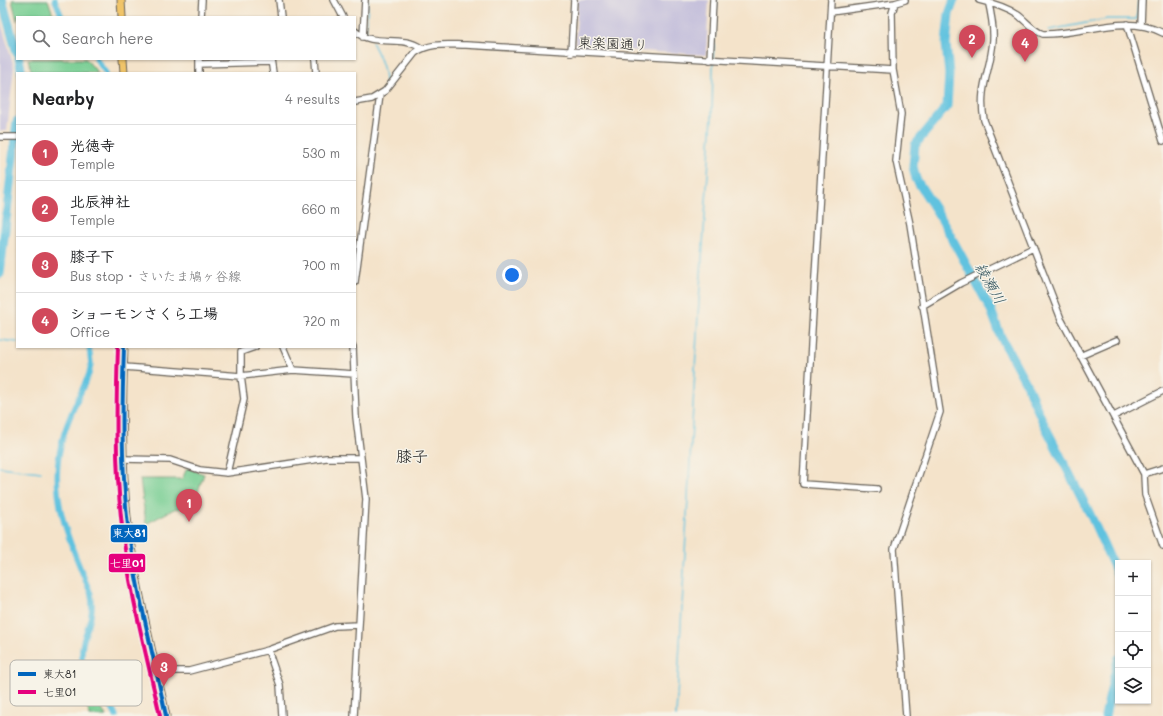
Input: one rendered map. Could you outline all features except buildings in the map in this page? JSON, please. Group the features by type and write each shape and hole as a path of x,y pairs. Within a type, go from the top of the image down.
{"main road":[{"path":"122,0 122,16"},
{"path":"123,60 124,72"},
{"path":"124,348 122,418 123,459 128,526 166,716"}],"street":[{"path":"201,16 202,0"},
{"path":"279,0 281,16"},
{"path":"334,0 342,16"},
{"path":"363,37 366,0"},
{"path":"571,53 574,0"},
{"path":"710,60 713,0"},
{"path":"831,0 802,484 878,489"},
{"path":"831,12 895,4 906,0"},
{"path":"979,0 989,1 1016,14 1037,32 1043,34 1127,24 1141,25 1163,33"},
{"path":"1141,25 1142,0"},
{"path":"989,1 993,40 982,89 981,104 984,120 1061,319 1144,474 1146,495 1163,546"},
{"path":"895,4 892,13 893,70 901,114 896,160 910,224 940,412 894,549 906,716"},
{"path":"1127,24 1163,141"},
{"path":"356,32 363,37 373,40 414,43 421,48 409,59 380,95 356,102"},
{"name":"東楽園通り","path":"421,48 431,45 452,45 571,53 893,70"},
{"path":"198,72 199,62 271,60 273,72"},
{"path":"315,60 316,72"},
{"path":"356,261 380,95"},
{"path":"0,137 14,137"},
{"path":"922,306 961,283 1033,248"},
{"path":"1080,356 1117,340"},
{"path":"227,473 244,399 241,376 241,352 253,348"},
{"path":"283,348 293,370"},
{"path":"353,348 361,458 366,499 354,716"},
{"path":"124,367 241,376 293,370 354,374"},
{"path":"1114,416 1163,391"},
{"path":"123,459 170,460 200,470 227,473 326,458 361,458"},
{"path":"1144,474 1163,468"},
{"path":"156,671 189,671 268,650 335,626 360,625"},
{"path":"268,650 280,685 282,716"}],"shaded area":[{"path":"578,0 709,0 706,55 575,47"},
{"path":"0,19 14,67 7,131 0,131"}],"green space":[{"path":"12,0 48,0 54,16 16,16"},
{"path":"28,60 87,60 97,72 32,72"},
{"path":"187,468 204,474 193,506 174,509 146,524 140,479 182,479"},
{"path":"87,706 99,706 106,716 90,716"}],"waterway":[{"path":"2,0 16,49"},
{"path":"55,0 62,16"},
{"path":"368,0 366,32 368,36"},
{"path":"713,58 717,0"},
{"name":"綾瀬川","path":"954,0 949,14 946,44 949,74 947,106 915,145 913,166 916,179 942,220 991,310 1001,337 1026,383 1043,422 1090,514 1115,569"},
{"path":"1049,30 1107,19 1137,19 1138,0"},
{"path":"372,42 383,68 385,85"},
{"path":"19,60 22,72"},
{"path":"97,60 105,72"},
{"path":"676,716 698,316 712,117 713,62"},
{"path":"0,274 16,130"},
{"path":"2,214 11,215"},
{"path":"1,340 16,342"},
{"path":"82,660 83,641 90,620 92,604 91,594 69,540 57,484 58,465 63,436 73,409 89,374 91,364 89,348"},
{"path":"0,467 41,472"},
{"name":"綾瀬川","path":"1105,716 1116,668"},
{"path":"110,706 116,716"}],"transit line":[{"name":"七里01","path":"118,348 118,481 122,526 133,598 160,716"},
{"name":"東大81","path":"124,348 124,481 128,526 140,598 166,716"}],"place":[{"name":"北辰神社","path":"972,58"},
{"name":"ショーモンさくら工場","path":"1025,62"},
{"name":"光徳寺","path":"189,522"},
{"name":"膝子下","path":"164,686"}],"district":[{"name":"膝子","path":"412,455"}]}
